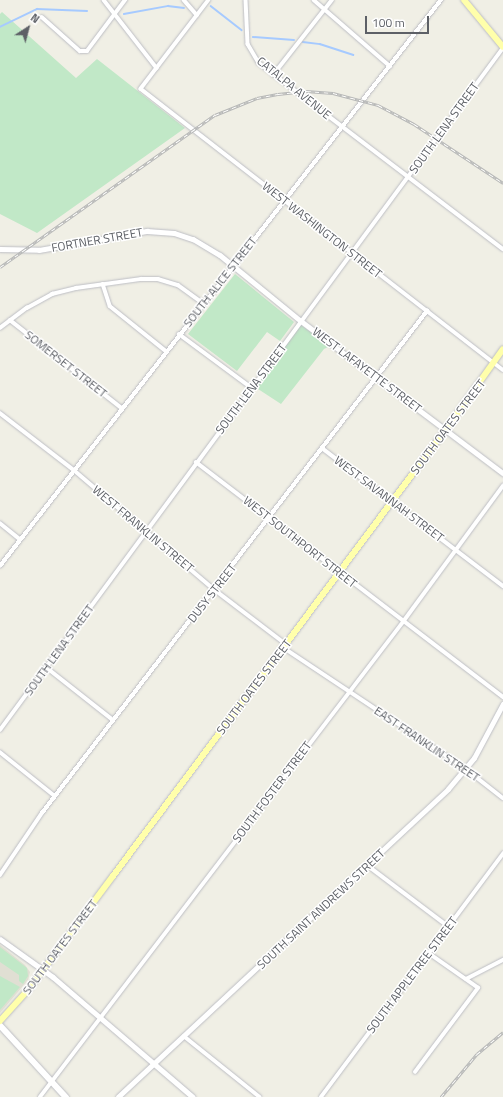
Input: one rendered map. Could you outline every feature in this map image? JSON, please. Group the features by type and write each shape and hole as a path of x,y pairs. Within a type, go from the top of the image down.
{"main road":[{"path":"464,0 503,48"},
{"name":"SOUTH OATES STREET","path":"0,1021 42,971 392,502 494,364 503,349"},
{"path":"0,1025 66,1097"}],"street":[{"path":"104,0 157,68 209,0"},
{"path":"42,17 80,51 87,51 125,0"},
{"path":"184,0 197,15"},
{"name":"CATALPA AVENUE","path":"246,0 250,48 259,62 273,75 503,249"},
{"path":"314,0 390,66"},
{"path":"273,75 332,0"},
{"name":"SOUTH ALICE STREET","path":"0,566 283,200 441,0"},
{"name":"SOUTH LENA STREET","path":"0,730 145,531 503,48"},
{"name":"WEST WASHINGTON STREET","path":"157,68 141,89 503,370"},
{"name":"FORTNER STREET","path":"0,249 39,250 139,231 156,231 193,239 233,265"},
{"name":"WEST LAFAYETTE STREET","path":"233,265 301,321 503,473"},
{"path":"0,328 10,320 52,294 103,284 141,279 167,281 187,290 203,303"},
{"path":"103,284 110,306 166,351"},
{"name":"DUSY STREET","path":"0,875 55,796 215,590 426,311"},
{"name":"SOMERSET STREET","path":"10,320 122,408"},
{"path":"179,334 252,388"},
{"name":"WEST FRANKLIN STREET","path":"0,413 74,470 215,590 285,646 349,692"},
{"name":"WEST SAVANNAH STREET","path":"322,448 503,586"},
{"name":"WEST SOUTHPORT STREET","path":"196,462 403,622 503,697"},
{"name":"SOUTH FOSTER STREET","path":"40,1097 403,622 503,486"},
{"path":"0,524 20,539"},
{"path":"46,667 113,720"},
{"name":"EAST FRANKLIN STREET","path":"349,692 466,769 503,798"},
{"name":"SOUTH SAINT ANDREWS STREET","path":"118,1097 438,800 466,769 480,749 503,704"},
{"path":"0,752 55,796"},
{"name":"SOUTH APPLETREE STREET","path":"321,1097 503,854"},
{"path":"367,865 448,926"},
{"path":"0,939 42,971 193,1097"},
{"path":"415,1072 478,988 428,953"},
{"path":"466,979 503,960"},
{"path":"184,1036 260,1097"}],"shaded area":[{"path":"0,945 25,965 30,972 28,980 0,1013"}],"green space":[{"path":"2,12 76,78 97,59 185,128 37,233 0,214 0,14"},
{"path":"235,274 294,322 280,341 267,332 237,371 188,334"},
{"path":"301,325 330,346 324,349 281,404 255,387"},
{"path":"0,947 27,968 28,976 23,984 19,981 19,975 0,962"},
{"path":"0,976 20,987 0,1010"}],"waterway":[{"path":"124,14 168,6 184,8"},
{"path":"211,6 242,30"},
{"path":"0,27 37,9 87,11"},
{"path":"253,37 294,40"},
{"path":"303,42 320,44 353,55"}],"railway":[{"path":"0,267 215,115 257,98 278,94 306,91 333,93 378,105 414,124 503,183"},
{"path":"441,1097 477,1054 503,1032"}]}
